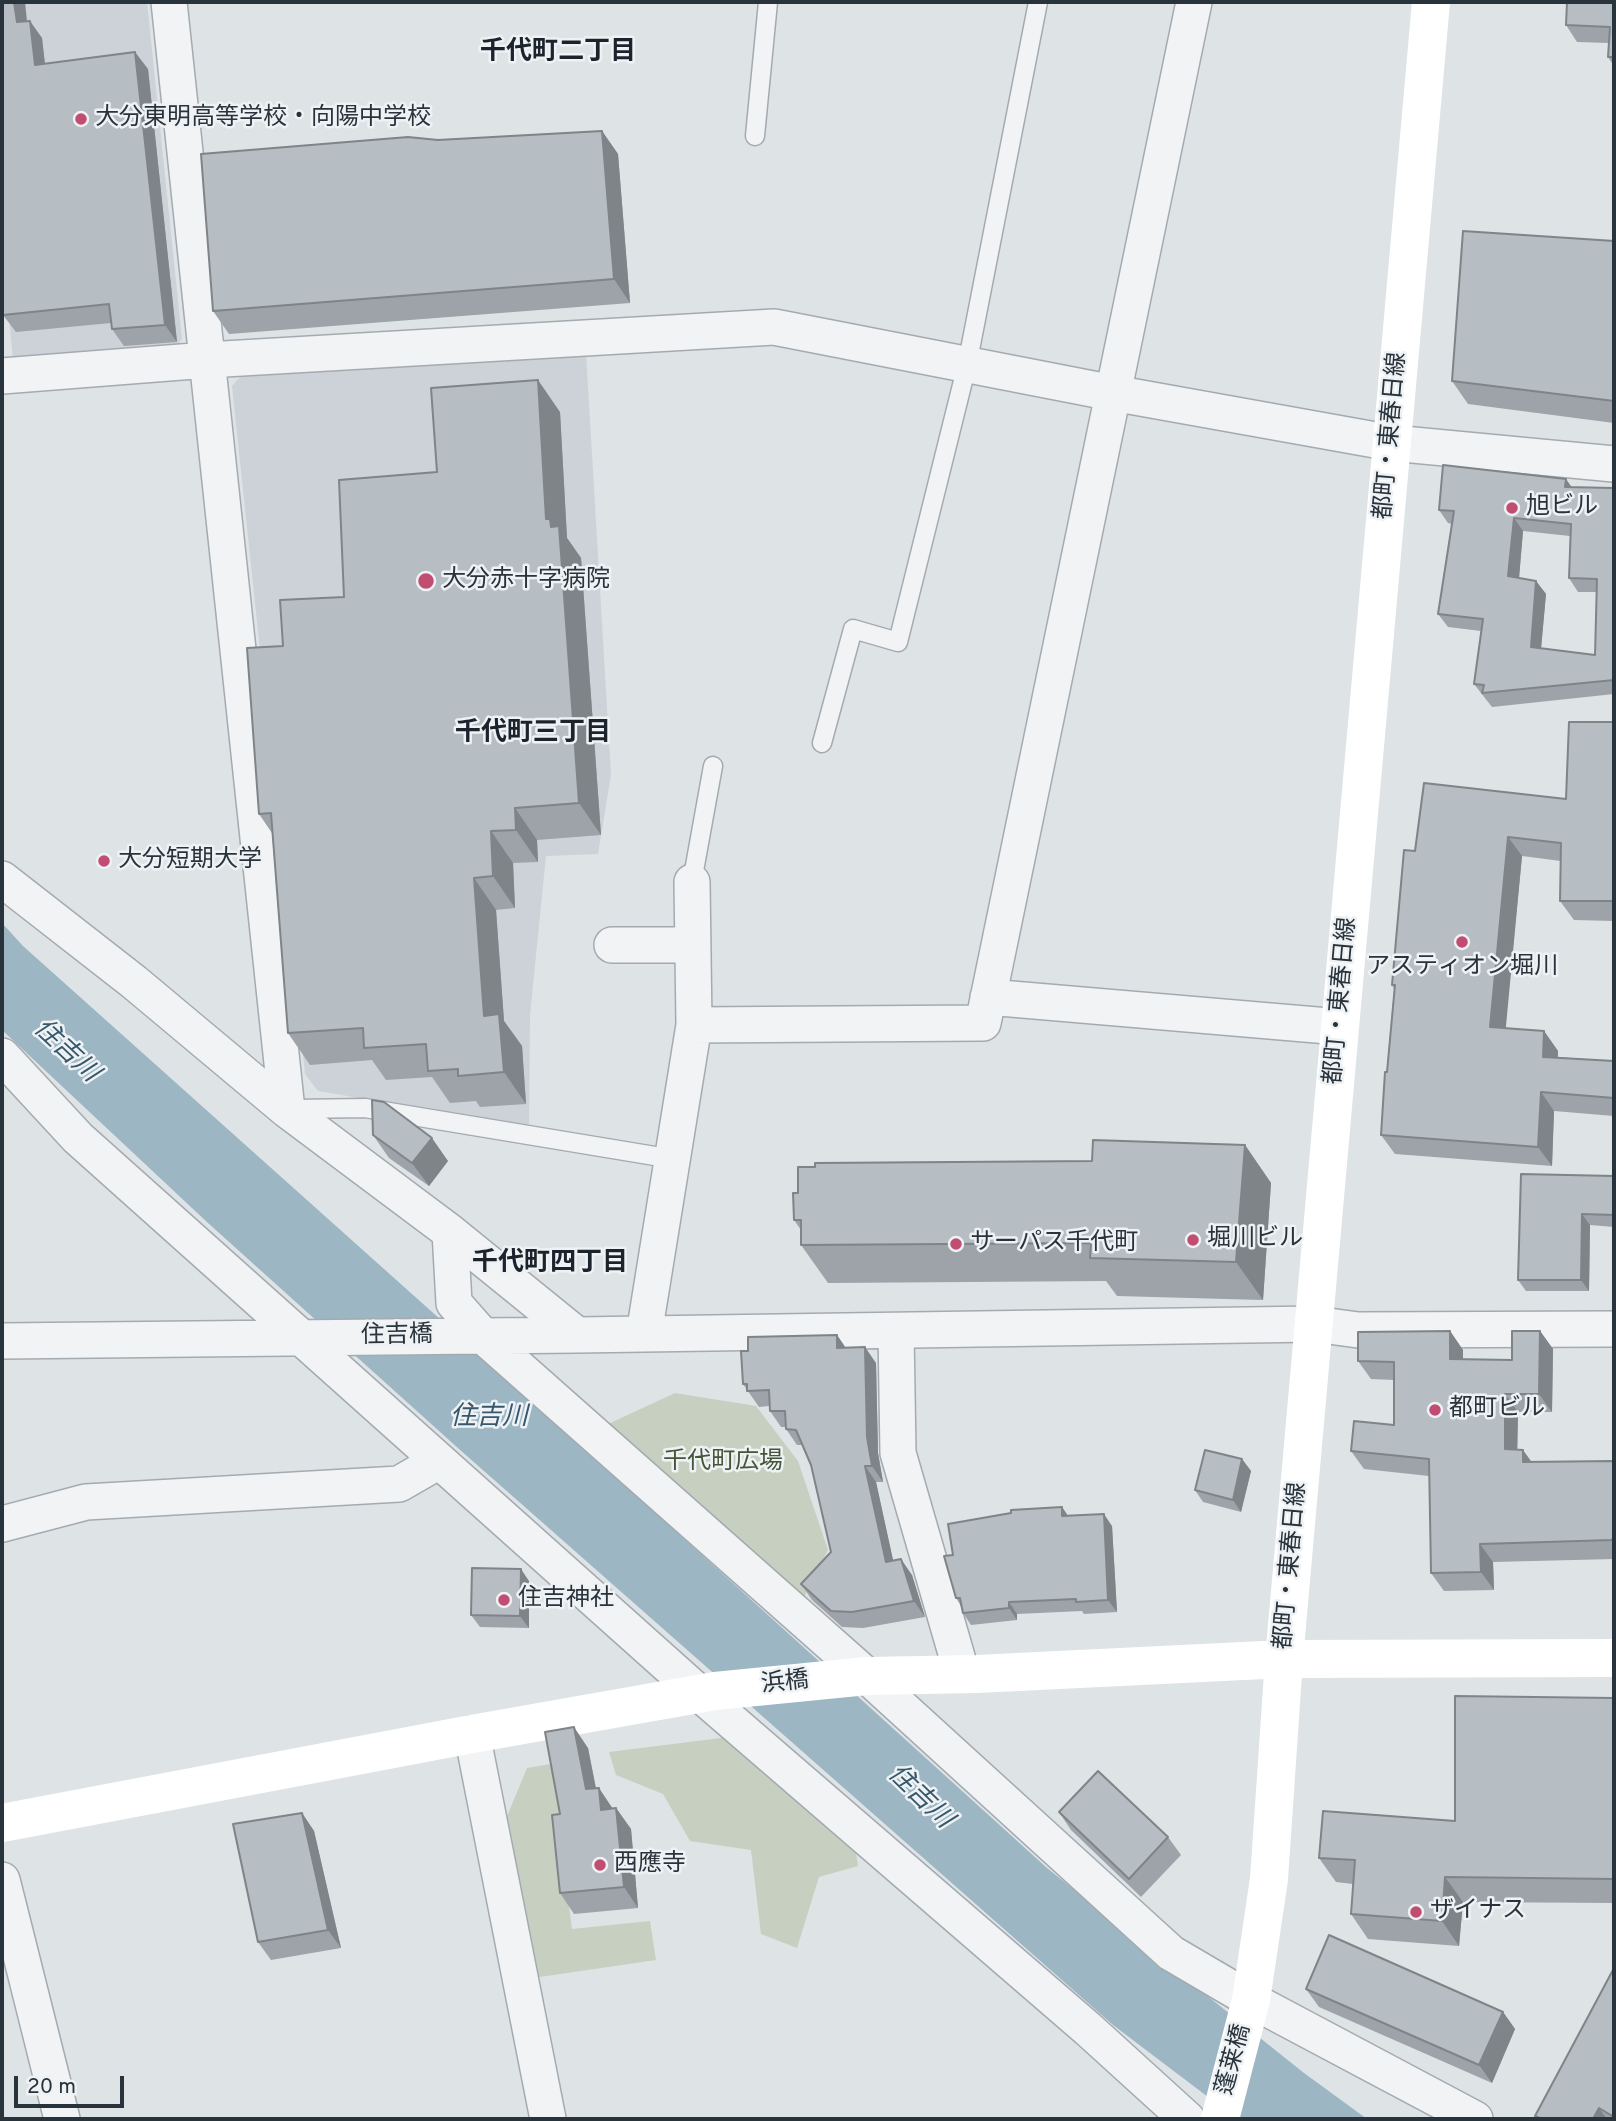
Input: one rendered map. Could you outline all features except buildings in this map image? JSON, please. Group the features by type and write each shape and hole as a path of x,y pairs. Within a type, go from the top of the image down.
{"street":[{"path":"169,2 287,1110"},
{"path":"694,1024 983,1023 1194,2"},
{"name":"都町・東春日線","path":"1251,2000 1269,1879 1284,1659 1431,2"},
{"path":"2,376 207,360 774,327 1113,393 1392,443 1614,464"},
{"path":"2,878 134,982 287,1110 450,1232 577,1335"},
{"path":"644,1334 694,1024 692,882"},
{"path":"612,945 692,945"},
{"path":"988,997 1340,1027"},
{"path":"2,1056 78,1138 313,1338 439,1461 708,1693 1187,2119"},
{"path":"450,1232 454,1303 477,1336 1171,1953 1251,2000 1475,2119"},
{"name":"住吉橋","path":"2,1341 1314,1324 1358,1331 1614,1329"},
{"path":"896,1331 898,1454 962,1674"},
{"path":"2,1524 86,1502 399,1484 439,1461"},
{"name":"浜橋","path":"2,1822 708,1693 861,1677 1284,1659 1614,1658"},
{"path":"472,1734 548,2119"},
{"path":"2,1880 62,2119"},
{"name":"蓬莱橋","path":"1220,2119 1251,2000"}],"lane":[{"path":"755,136 768,2"},
{"path":"822,743 853,629 898,642 967,365 1038,2"},
{"path":"692,882 713,766"},
{"path":"287,1110 365,1108 673,1159"}],"shaded area":[{"name":"大分東明高等学校・向陽中学校","path":"2,2 147,2 182,339 173,351 13,361 2,237"},
{"name":"大分赤十字病院","path":"586,353 611,775 598,854 546,856 530,1015 529,1127 318,1091 305,1074 232,386 247,374"}],"green space":[{"name":"千代町広場","path":"675,1393 756,1406 798,1461 828,1550 799,1607 595,1430"},
{"path":"737,1736 854,1840 858,1866 819,1877 797,1948 761,1934 751,1850 690,1841 663,1794 616,1775 609,1752"},
{"path":"556,1763 573,1833 560,1837 572,1929 650,1921 656,1960 533,1978 496,1843 527,1768"}],"water":[{"name":"住吉川","path":"2,923 23,946 564,1430 1047,1868 1304,2073 1367,2119 1237,2119 1113,2025 459,1449 208,1223 2,1030"}],"place":[{"name":"大分東明高等学校・向陽中学校","path":"81,119"},
{"name":"旭ビル","path":"1512,508"},
{"name":"大分赤十字病院","path":"426,581"},
{"name":"大分短期大学","path":"104,861"},
{"name":"アスティオン堀川","path":"1462,942"},
{"name":"堀川ビル","path":"1193,1240"},
{"name":"サーパス千代町","path":"956,1244"},
{"name":"都町ビル","path":"1435,1410"},
{"name":"住吉神社","path":"504,1600"},
{"name":"西應寺","path":"600,1865"},
{"name":"ザイナス","path":"1416,1912"}],"district":[{"name":"千代町二丁目","path":"558,54"},
{"name":"千代町三丁目","path":"533,735"},
{"name":"千代町四丁目","path":"550,1265"}]}
